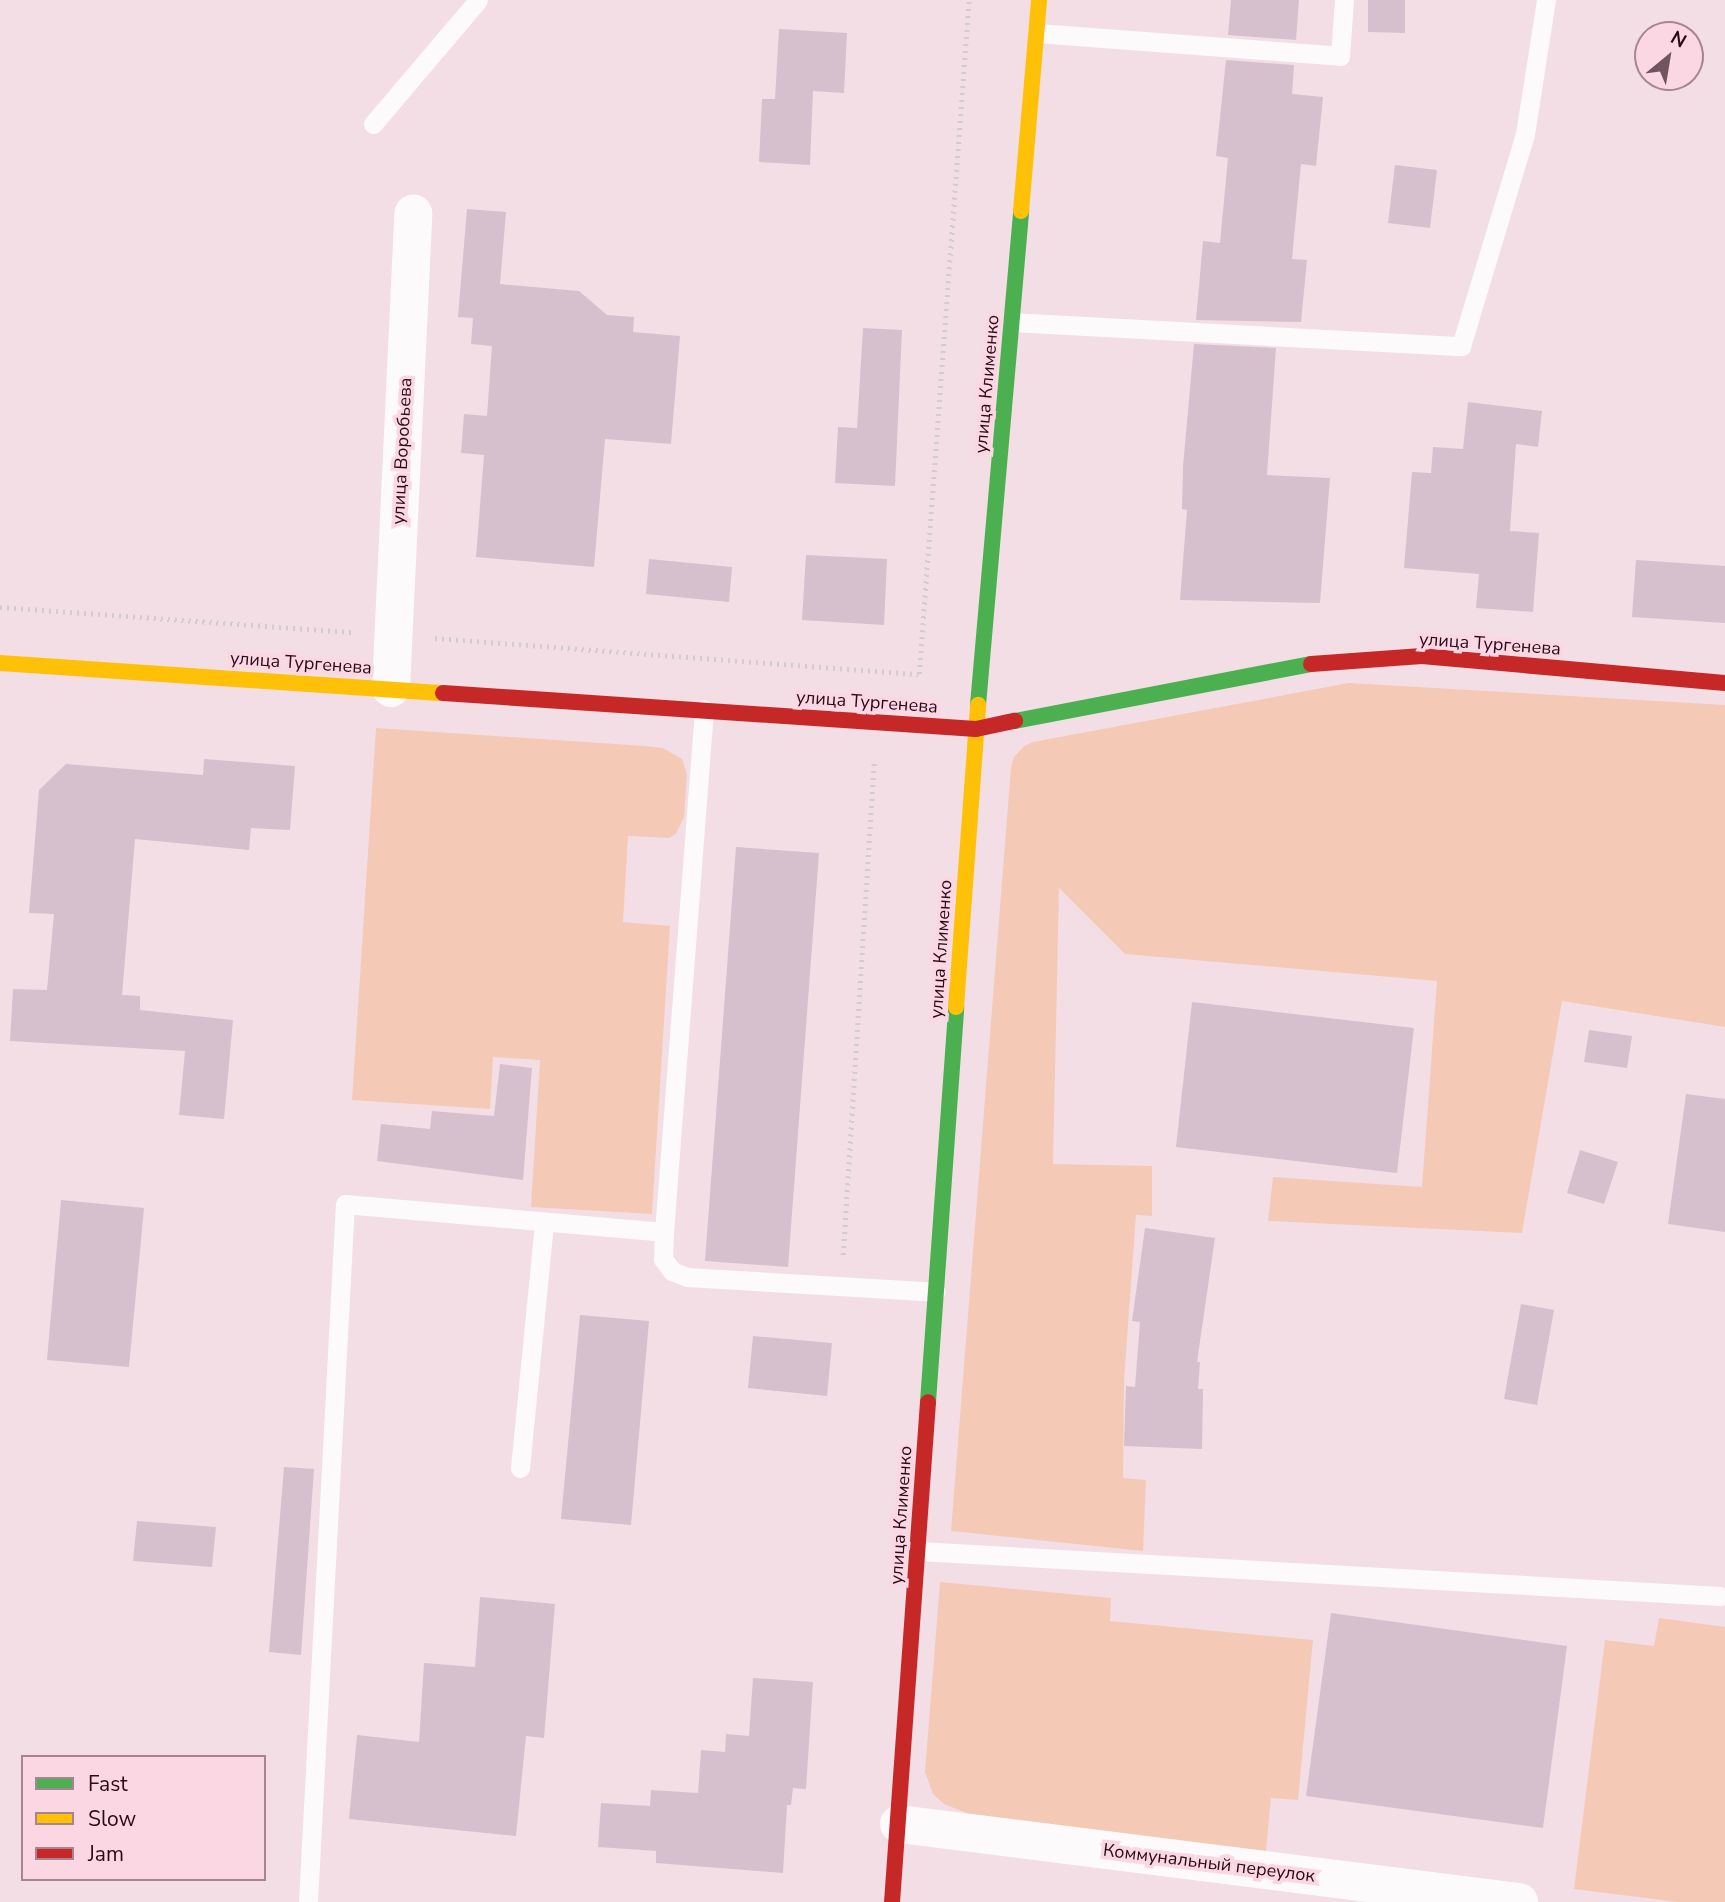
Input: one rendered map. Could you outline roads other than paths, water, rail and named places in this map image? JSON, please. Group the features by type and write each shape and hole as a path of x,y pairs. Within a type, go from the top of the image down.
{"street":[{"name":"улица Клименко","path":"892,1902 976,729 1039,0"},
{"name":"улица Воробьева","path":"391,688 413,214"},
{"name":"улица Тургенева","path":"0,663 976,729 1303,665 1422,656 1725,683"},
{"name":"Коммунальный переулок","path":"899,1824 1519,1902"}],"lane":[{"path":"373,124 478,0"},
{"path":"1037,33 1340,56 1344,0"},
{"path":"1012,321 1461,346 1525,134 1546,0"},
{"path":"704,710 663,1259 672,1271 687,1278 936,1292"},
{"path":"308,1902 345,1204 664,1232"},
{"path":"520,1468 544,1222"},
{"path":"918,1551 1720,1596"}]}
